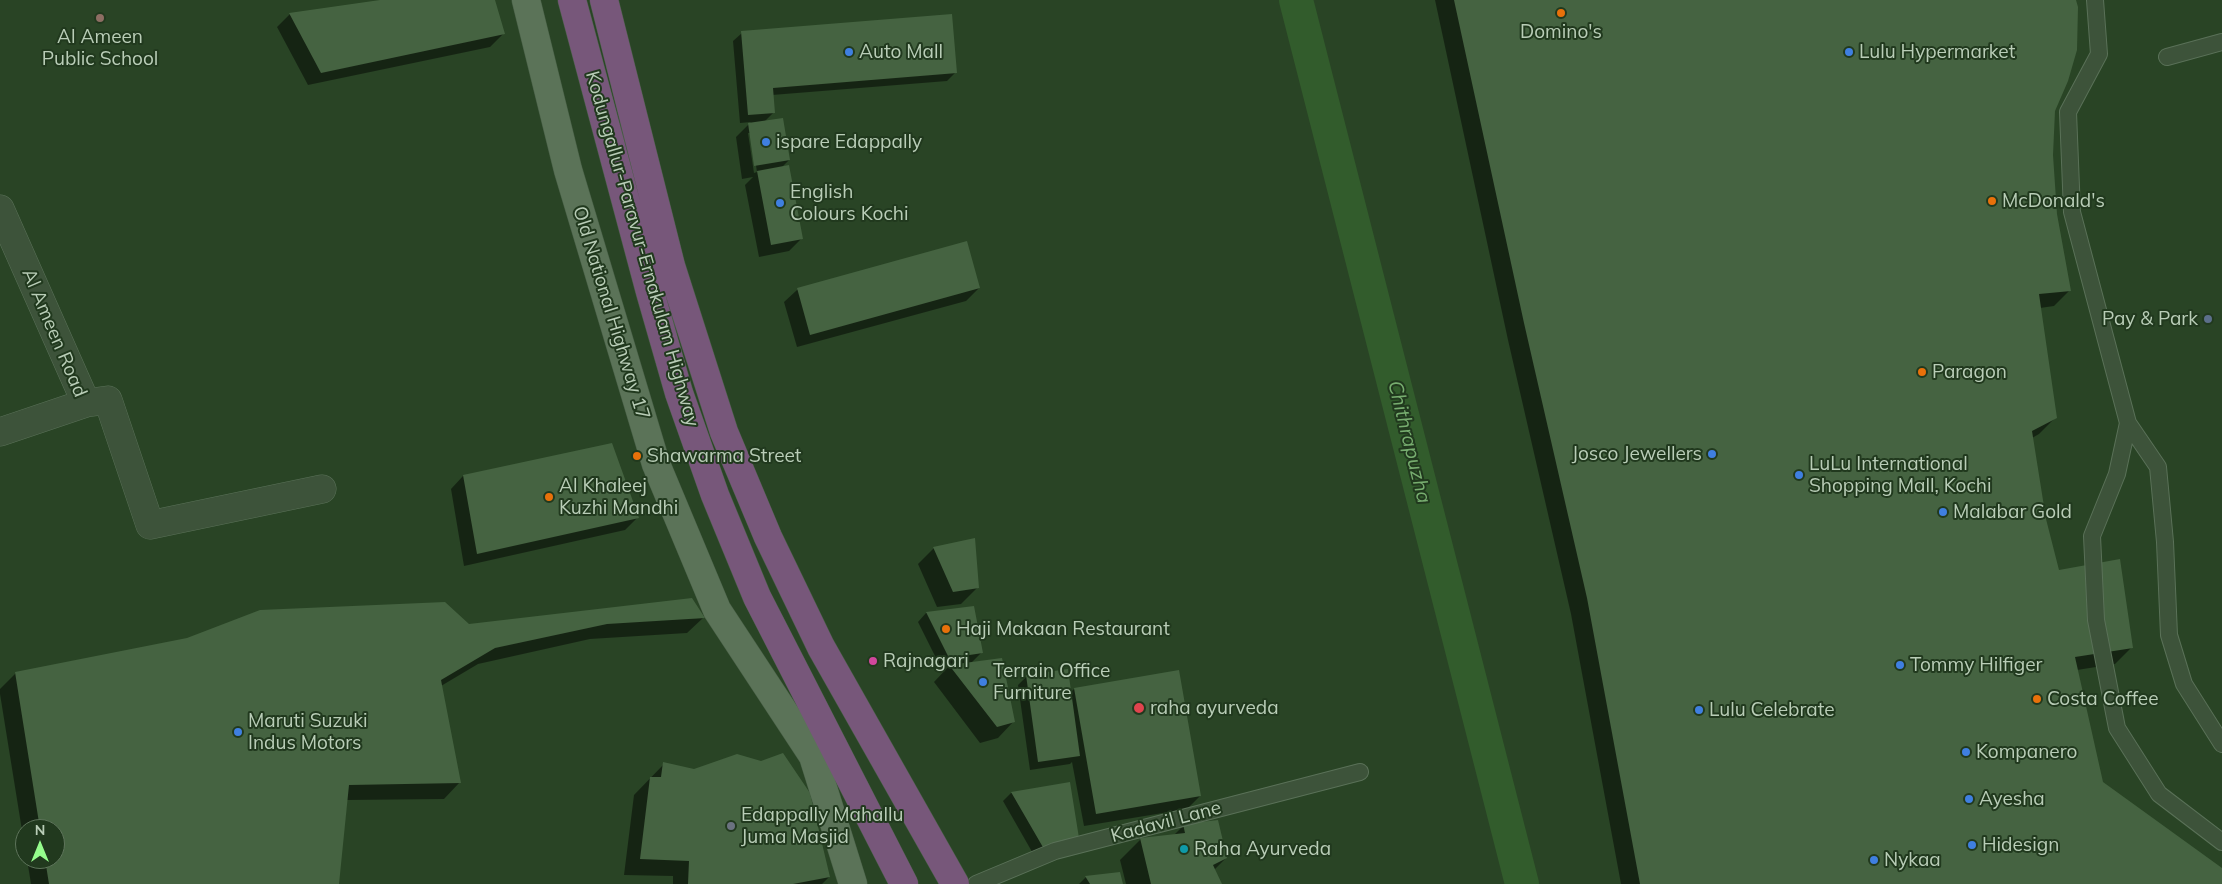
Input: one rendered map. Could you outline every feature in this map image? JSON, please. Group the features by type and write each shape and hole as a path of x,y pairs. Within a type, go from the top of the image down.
{"highway":[{"name":"Kodungallur-Paravur-Ernakulam Highway","path":"572,0 650,292 680,393 715,495 822,749 904,884"},
{"name":"Kodungallur-Paravur-Ernakulam Highway","path":"604,0 671,266 724,432 768,537 821,647 954,884"}],"main road":[{"name":"Old National Highway 17","path":"526,0 568,170 656,464 717,610 822,749 853,884"}],"street":[{"name":"Al Ameen Road","path":"0,210 86,403 0,432"},
{"path":"86,403 108,400 150,525 322,489"}],"lane":[{"path":"2095,0 2099,54 2068,112 2072,212 2128,423 2158,466 2165,542 2169,635 2184,684 2222,744"},
{"path":"2167,57 2222,42"},
{"path":"2128,423 2117,474 2092,536 2096,620 2117,728 2159,794 2222,842"},
{"name":"Kadavil Lane","path":"976,884 1054,851 1360,772"}],"building":[{"path":"380,0 495,0 505,34 321,73 289,13"},
{"name":"LuLu International Shopping Mall, Kochi","path":"1454,0 2076,0 2078,7 2077,50 2068,81 2055,111 2053,155 2057,214 2071,291 2039,294 2057,418 2032,431 2046,519 2059,570 2120,559 2133,648 2075,657 2103,782 2222,868 2222,884 1640,884 1587,598 1524,323"},
{"name":"Auto Mall","path":"952,14 957,73 773,88 775,113 748,115 741,31"},
{"path":"783,118 790,160 754,166 748,123"},
{"path":"789,165 803,239 771,245 757,171"},
{"path":"967,241 980,288 810,335 797,288"},
{"name":"Al Khaleej Kuzhi Mandhi","path":"612,443 639,518 477,554 463,475"},
{"path":"975,538 979,588 953,592 933,547"},
{"name":"Maruti Suzuki Indus Motors","path":"692,598 705,618 607,624 495,648 441,680 461,783 349,785 339,884 49,884 47,869 65,869 65,819 38,819 15,672 187,638 260,610 445,602 469,624"},
{"path":"974,606 983,653 949,658 926,612"},
{"path":"1002,658 1015,722 997,727 949,665"},
{"path":"1068,669 1080,756 1038,762 1026,675"},
{"path":"1179,670 1201,796 1096,814 1074,688"},
{"name":"Edappally Mahallu Juma Masjid","path":"783,753 810,793 830,877 793,884 688,884 689,861 640,859 650,777 661,777 663,762 694,769 737,754 761,761"},
{"path":"1070,782 1079,838 1044,849 1011,792"},
{"name":"Raha Ayurveda","path":"1218,820 1227,858 1213,865 1222,884 1151,884 1140,838 1185,833 1183,824"},
{"path":"1120,872 1123,884 1090,884 1085,876"}],"waterway":[{"name":"Chithrapuzha","path":"1296,0 1522,884"}],"place":[{"name":"Domino's","path":"1561,13"},
{"name":"Al Ameen Public School","path":"100,18"},
{"name":"Auto Mall","path":"849,52"},
{"name":"Lulu Hypermarket","path":"1849,52"},
{"name":"ispare Edappally","path":"766,142"},
{"name":"McDonald's","path":"1992,201"},
{"name":"English Colours Kochi","path":"780,203"},
{"name":"Pay & Park","path":"2208,319"},
{"name":"Paragon","path":"1922,372"},
{"name":"Josco Jewellers","path":"1712,454"},
{"name":"Shawarma Street","path":"637,456"},
{"name":"LuLu International Shopping Mall, Kochi","path":"1799,475"},
{"name":"Al Khaleej Kuzhi Mandhi","path":"549,497"},
{"name":"Malabar Gold","path":"1943,512"},
{"name":"Haji Makaan Restaurant","path":"946,629"},
{"name":"Rajnagari","path":"873,661"},
{"name":"Tommy Hilfiger","path":"1900,665"},
{"name":"Terrain Office Furniture","path":"983,682"},
{"name":"Costa Coffee","path":"2037,699"},
{"name":"raha ayurveda","path":"1139,708"},
{"name":"Lulu Celebrate","path":"1699,710"},
{"name":"Maruti Suzuki Indus Motors","path":"238,732"},
{"name":"Kompanero","path":"1966,752"},
{"name":"Ayesha","path":"1969,799"},
{"name":"Edappally Mahallu Juma Masjid","path":"731,826"},
{"name":"Hidesign","path":"1972,845"},
{"name":"Raha Ayurveda","path":"1184,849"},
{"name":"Nykaa","path":"1874,860"}]}
